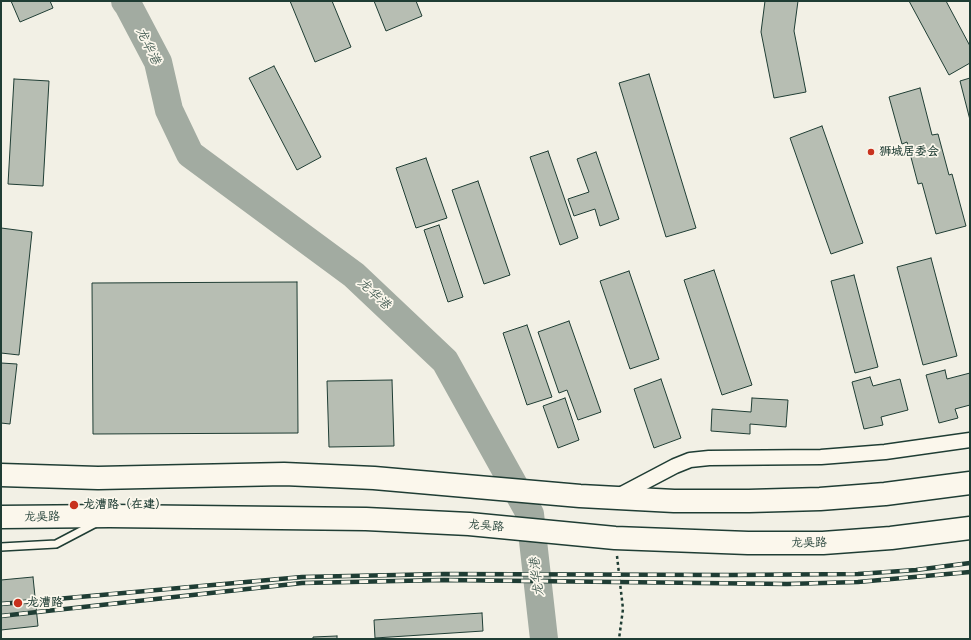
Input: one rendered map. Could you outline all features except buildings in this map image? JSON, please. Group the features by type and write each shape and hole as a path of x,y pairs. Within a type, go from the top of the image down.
{"main road":[{"path":"1,475 98,478 284,474 374,478 580,496 674,500 749,501 820,499 885,494 970,483"},
{"name":"龙吴路","path":"1,517 110,516 366,519 469,524 615,538 748,544 823,543 891,538 970,528"}],"street":[{"path":"615,498 675,466 690,460 709,458 821,457 886,452 970,440"}],"lane":[{"path":"1,547 56,544 110,516"}],"path":[{"path":"615,538 623,609 618,639"}],"waterway":[{"name":"龙华港","path":"125,1 158,62 169,110 190,154 354,275 445,361 530,514 544,639"}],"railway":[{"path":"1,604 302,577 444,574 858,574 916,570 970,563"},
{"path":"1,616 302,583 444,580 787,584 858,582 970,572"}],"place":[{"name":"狮城居委会","path":"871,152"},
{"name":"龙漕路（在建）","path":"74,505"},
{"name":"龙漕路","path":"18,603"}]}
